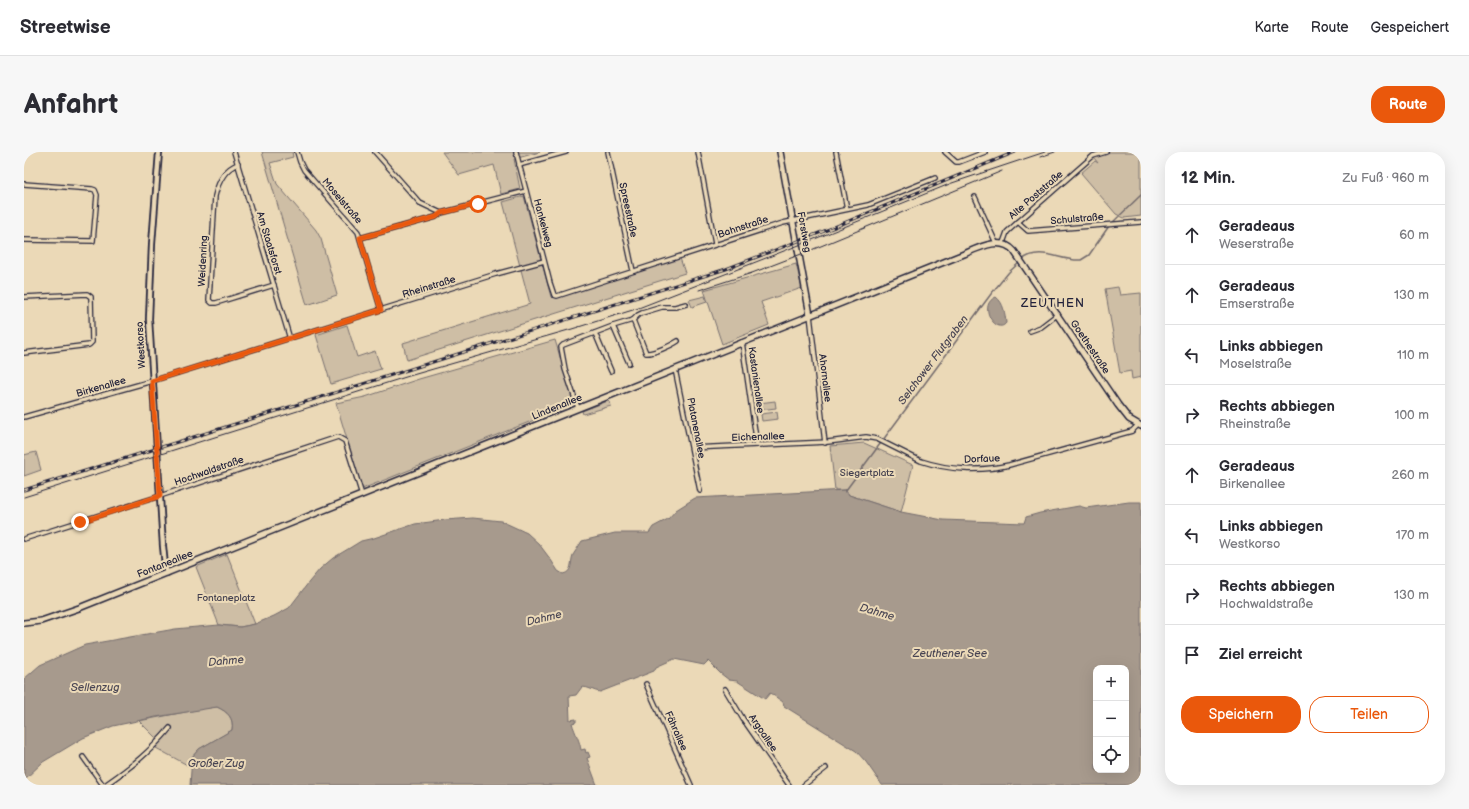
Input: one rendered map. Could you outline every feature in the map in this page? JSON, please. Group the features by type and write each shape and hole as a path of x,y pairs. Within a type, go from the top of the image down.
{"main road":[{"name":"Forstweg","path":"780,152 810,315"},
{"path":"810,315 968,252 996,243 1003,243"},
{"name":"Goethestraße","path":"1003,243 1012,248 1020,258 1118,405 1129,419 1140,425"},
{"name":"Lindenallee","path":"311,515 810,315"},
{"name":"Fontaneallee","path":"24,623 41,621 63,614 311,515"}],"street":[{"name":"Westkorso","path":"158,152 149,312 152,381 165,566 167,573"},
{"name":"Am Staatsforst","path":"234,152 290,339"},
{"name":"Moselstraße","path":"297,152 303,167 353,226 360,238 381,310"},
{"path":"376,152 420,203 441,213"},
{"name":"Hankelweg","path":"516,152 544,261 554,295 556,296"},
{"path":"519,165 566,152"},
{"name":"Spreestraße","path":"608,152 633,271"},
{"path":"698,152 715,244"},
{"path":"836,152 847,210"},
{"path":"945,152 956,162 985,152"},
{"name":"Alte Poststraße","path":"1003,243 1007,232 1018,222 1093,156 1106,152"},
{"name":"Weidenring","path":"238,164 229,169 220,179 215,196 209,300 212,303 216,303 274,285"},
{"name":"Bahnstraße","path":"556,296 783,223 872,204 935,178"},
{"path":"24,184 92,189 96,191 97,195 93,241 24,240"},
{"path":"360,238 436,217 441,213 526,191"},
{"path":"975,197 996,243"},
{"name":"Schulstraße","path":"1018,222 1028,231 1141,222"},
{"name":"Rheinstraße","path":"319,330 544,261"},
{"path":"24,297 90,295 92,342 89,345 24,353"},
{"path":"578,408 565,369 561,348 563,345 633,320 638,315 662,307 675,307 686,304"},
{"path":"1030,331 1041,327 1058,314"},
{"name":"Ahornallee","path":"810,315 825,443"},
{"path":"633,320 646,353 648,354 678,341"},
{"path":"613,326 629,363"},
{"name":"Birkenallee","path":"24,417 152,381 319,330"},
{"path":"595,333 611,371"},
{"name":"Kastanienallee","path":"742,342 757,446"},
{"name":"Platanenallee","path":"675,369 700,491"},
{"name":"Dorfaue","path":"825,443 866,437 877,439 928,464 957,468 995,469 1132,431 1140,425"},
{"name":"Hochwaldstraße","path":"24,539 338,437 345,441 362,495"},
{"name":"Eichenallee","path":"692,448 825,443"},
{"name":"Fährallee","path":"646,684 691,785"},
{"name":"Argoallee","path":"725,689 743,719 789,785"},
{"path":"83,757 104,785 153,748 170,728"},
{"path":"804,785 826,768"}],"green space":[{"path":"262,152 292,152 293,157 270,163 277,184 316,230 321,239 337,295 307,305"},
{"path":"442,152 540,152 514,159 520,189 501,194 494,165 459,175"},
{"path":"1094,152 1141,152 1141,216 1124,218 1116,214 1081,173 1095,161 1098,163 1094,158"},
{"path":"524,196 551,297 557,298 680,258 685,273 407,360 403,343 530,304 503,202"},
{"path":"796,264 802,288 761,302 769,325 722,344 704,290"},
{"path":"1118,287 1120,295 1141,293 1141,377 1132,379 1131,371 1120,373 1105,289"},
{"path":"705,296 707,302 692,307 689,300"},
{"path":"347,325 357,357 375,351 381,369 331,384 316,335"},
{"path":"555,340 574,404 362,489 336,403 365,397 419,379"},
{"path":"608,401 610,402 611,406 583,414 582,411"},
{"path":"775,401 776,408 760,410 759,403"},
{"path":"777,412 778,419 762,421 761,414"},
{"name":"Siegertplatz","path":"864,443 913,465 901,512 849,495 846,490 835,490 830,446"},
{"path":"36,452 41,470 24,476 24,455"},
{"name":"Fontaneplatz","path":"227,554 255,624 240,627 219,625 196,567"},
{"path":"217,707 224,711 231,719 232,730 199,749 192,757 191,767 156,748 156,738 139,721 206,708"}],"water":[{"path":"996,297 1001,302 1005,312 1006,323 1002,326 998,326 994,323 988,312 990,301"},
{"name":"Zeuthener See","path":"846,490 849,495 901,512 943,520 1024,523 1026,517 1079,506 1086,508 1129,502 1141,502 1141,785 882,785 866,762 856,751 784,706 783,702 770,693 765,699 737,681 729,680 708,661 704,665 674,659 656,667 654,671 600,692 582,687 576,695 569,696 570,720 576,719 576,722 572,723 580,743 581,750 585,749 586,753 588,752 590,757 587,758 597,785 190,785 192,757 199,749 232,730 231,719 224,711 217,707 113,726 83,738 43,762 24,780 24,679 40,665 85,645 175,629 219,625 240,627 255,624 289,608 320,569 333,558 361,541 415,524 473,518 501,521 527,533 539,544 558,571 563,574 570,569 573,555 582,541 615,533 649,533 653,527 668,519 676,510 695,498"}],"waterway":[{"name":"Selchower Flutgraben","path":"1112,223 1141,195"},
{"name":"Selchower Flutgraben","path":"1022,260 1036,254 1081,260 1089,255 1109,226"},
{"name":"Selchower Flutgraben","path":"846,492 991,294 1009,272 1019,263"}],"tram line":[{"path":"24,497 409,376 636,309 952,183 1045,152"},
{"path":"1040,157 1055,152"},
{"path":"699,290 752,273 804,253 1002,171"}],"railway":[{"path":"24,490 726,269 832,228 1015,152"}],"district":[{"name":"ZEUTHEN","path":"1053,303"}],"route":[{"path":"80,522 160,496 158,447 152,381 381,310 360,238 436,217 441,213 478,204"}],"water label":[{"name":"Dahme","path":"877,612"},
{"name":"Dahme","path":"544,618"},
{"name":"Dahme","path":"226,661"},
{"name":"Sellenzug","path":"95,687"},
{"name":"Großer Zug","path":"216,763"}]}
